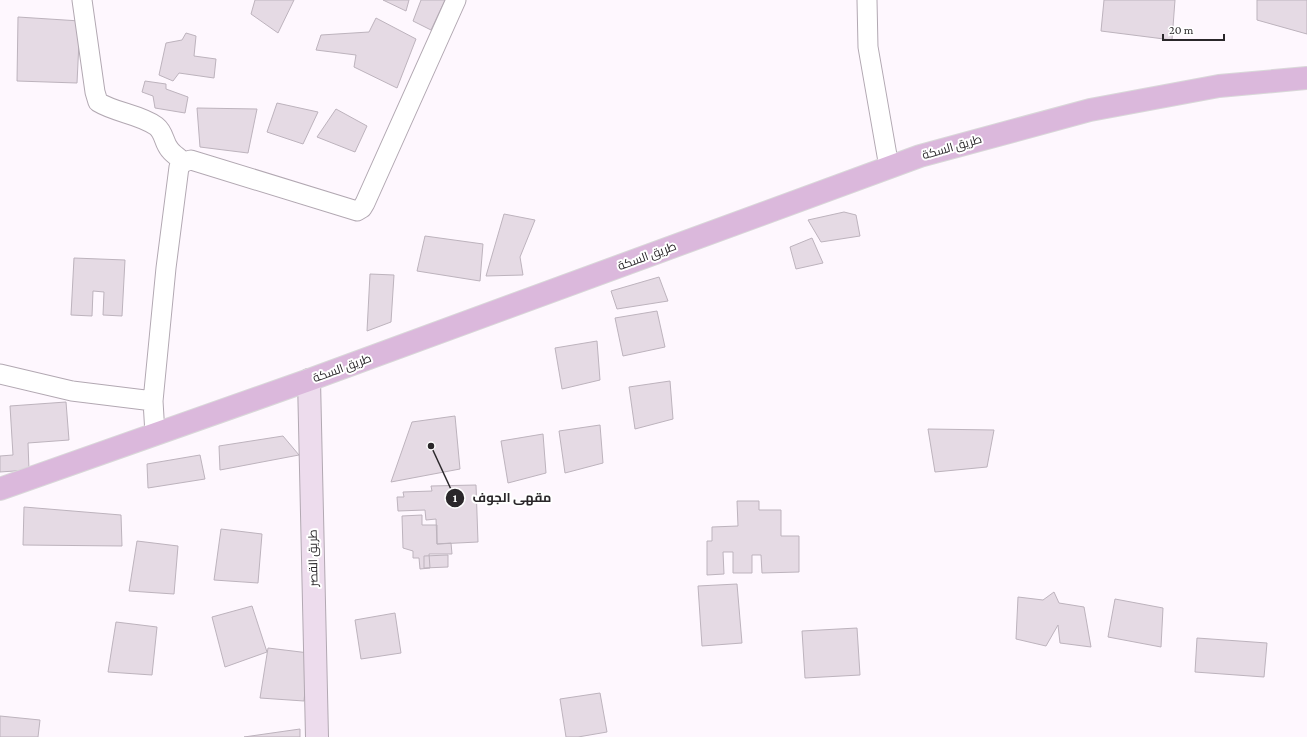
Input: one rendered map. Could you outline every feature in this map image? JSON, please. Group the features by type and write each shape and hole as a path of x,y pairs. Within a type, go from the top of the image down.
{"main road":[{"name":"طريق السكة","path":"0,489 309,380 920,156 1090,110 1219,86 1307,78"}],"street":[{"path":"82,0 95,92 98,102 104,106 156,126 163,133 165,143 170,151 184,162"},
{"path":"155,434 153,401 166,268 179,167 184,162 191,160 357,211 362,208 456,0"},
{"path":"868,0 868,47 889,167"},
{"path":"0,374 72,391 153,401"},
{"name":"طريق القصر","path":"309,380 317,737"}],"building":[{"path":"255,0 294,0 278,33 251,14"},
{"path":"383,0 409,0 406,11"},
{"path":"421,0 445,0 431,30 413,21"},
{"path":"1104,0 1175,0 1172,40 1101,31"},
{"path":"1257,0 1307,0 1307,34 1257,20"},
{"path":"18,17 80,21 77,83 17,81"},
{"path":"376,18 416,39 397,88 354,67 356,55 316,50 321,35 369,32"},
{"path":"186,33 196,36 194,56 216,59 214,78 179,73 173,81 159,75 166,43 182,40"},
{"path":"145,81 166,84 166,89 188,97 185,113 155,108 153,96 142,92"},
{"path":"277,103 318,112 303,144 267,132"},
{"path":"197,108 257,109 248,153 200,147"},
{"path":"336,109 367,126 355,152 317,137"},
{"path":"844,212 856,215 860,236 821,242 808,220"},
{"path":"504,214 535,220 520,257 523,275 486,276"},
{"path":"425,236 483,244 480,281 417,271"},
{"path":"812,238 823,263 796,269 790,247"},
{"path":"74,258 125,260 122,316 103,315 104,292 93,291 92,316 71,315"},
{"path":"370,274 394,275 391,322 367,331"},
{"path":"659,277 668,301 617,309 611,291"},
{"path":"657,311 665,347 623,356 615,318"},
{"path":"597,341 600,380 562,389 555,348"},
{"path":"670,381 673,419 635,429 629,387"},
{"path":"66,402 69,440 28,443 29,470 0,472 0,456 13,455 10,406"},
{"path":"455,416 460,469 391,482 412,422"},
{"path":"600,425 603,463 565,473 559,431"},
{"path":"928,429 994,430 987,467 935,472"},
{"path":"543,434 546,473 508,483 501,441"},
{"path":"283,436 299,455 220,470 219,446"},
{"path":"200,455 205,479 148,488 147,464"},
{"path":"476,485 478,542 437,544 436,519 426,520 425,510 398,511 397,497 404,497 403,492 432,491 431,486"},
{"path":"737,501 759,501 759,510 781,510 781,536 799,536 799,572 762,573 761,555 752,555 752,573 733,573 733,552 723,552 724,574 707,575 707,541 712,541 712,527 738,526"},
{"path":"24,507 121,515 122,546 23,545"},
{"path":"422,515 422,525 437,525 437,544 451,543 452,554 429,554 430,568 420,569 419,558 413,558 413,551 403,548 402,516"},
{"path":"221,529 262,534 258,583 214,580"},
{"path":"137,541 178,546 174,594 129,591"},
{"path":"448,555 448,567 424,568 424,556"},
{"path":"737,584 742,643 702,646 698,586"},
{"path":"1054,592 1059,603 1084,607 1091,647 1060,643 1058,625 1046,646 1016,639 1018,597 1043,600"},
{"path":"1115,599 1163,608 1161,647 1108,637"},
{"path":"252,606 267,652 225,667 212,617"},
{"path":"395,613 401,653 361,659 355,620"},
{"path":"116,622 157,627 152,675 108,672"},
{"path":"857,628 860,675 805,678 802,631"},
{"path":"1197,638 1267,643 1264,677 1195,672"},
{"path":"268,648 309,653 304,701 260,698"},
{"path":"600,693 607,732 578,737 566,737 560,699"},
{"path":"0,716 40,720 38,737 0,737"},
{"path":"300,729 300,737 244,737"}],"place":[{"name":"مقهى الجوف","path":"431,446"}]}
